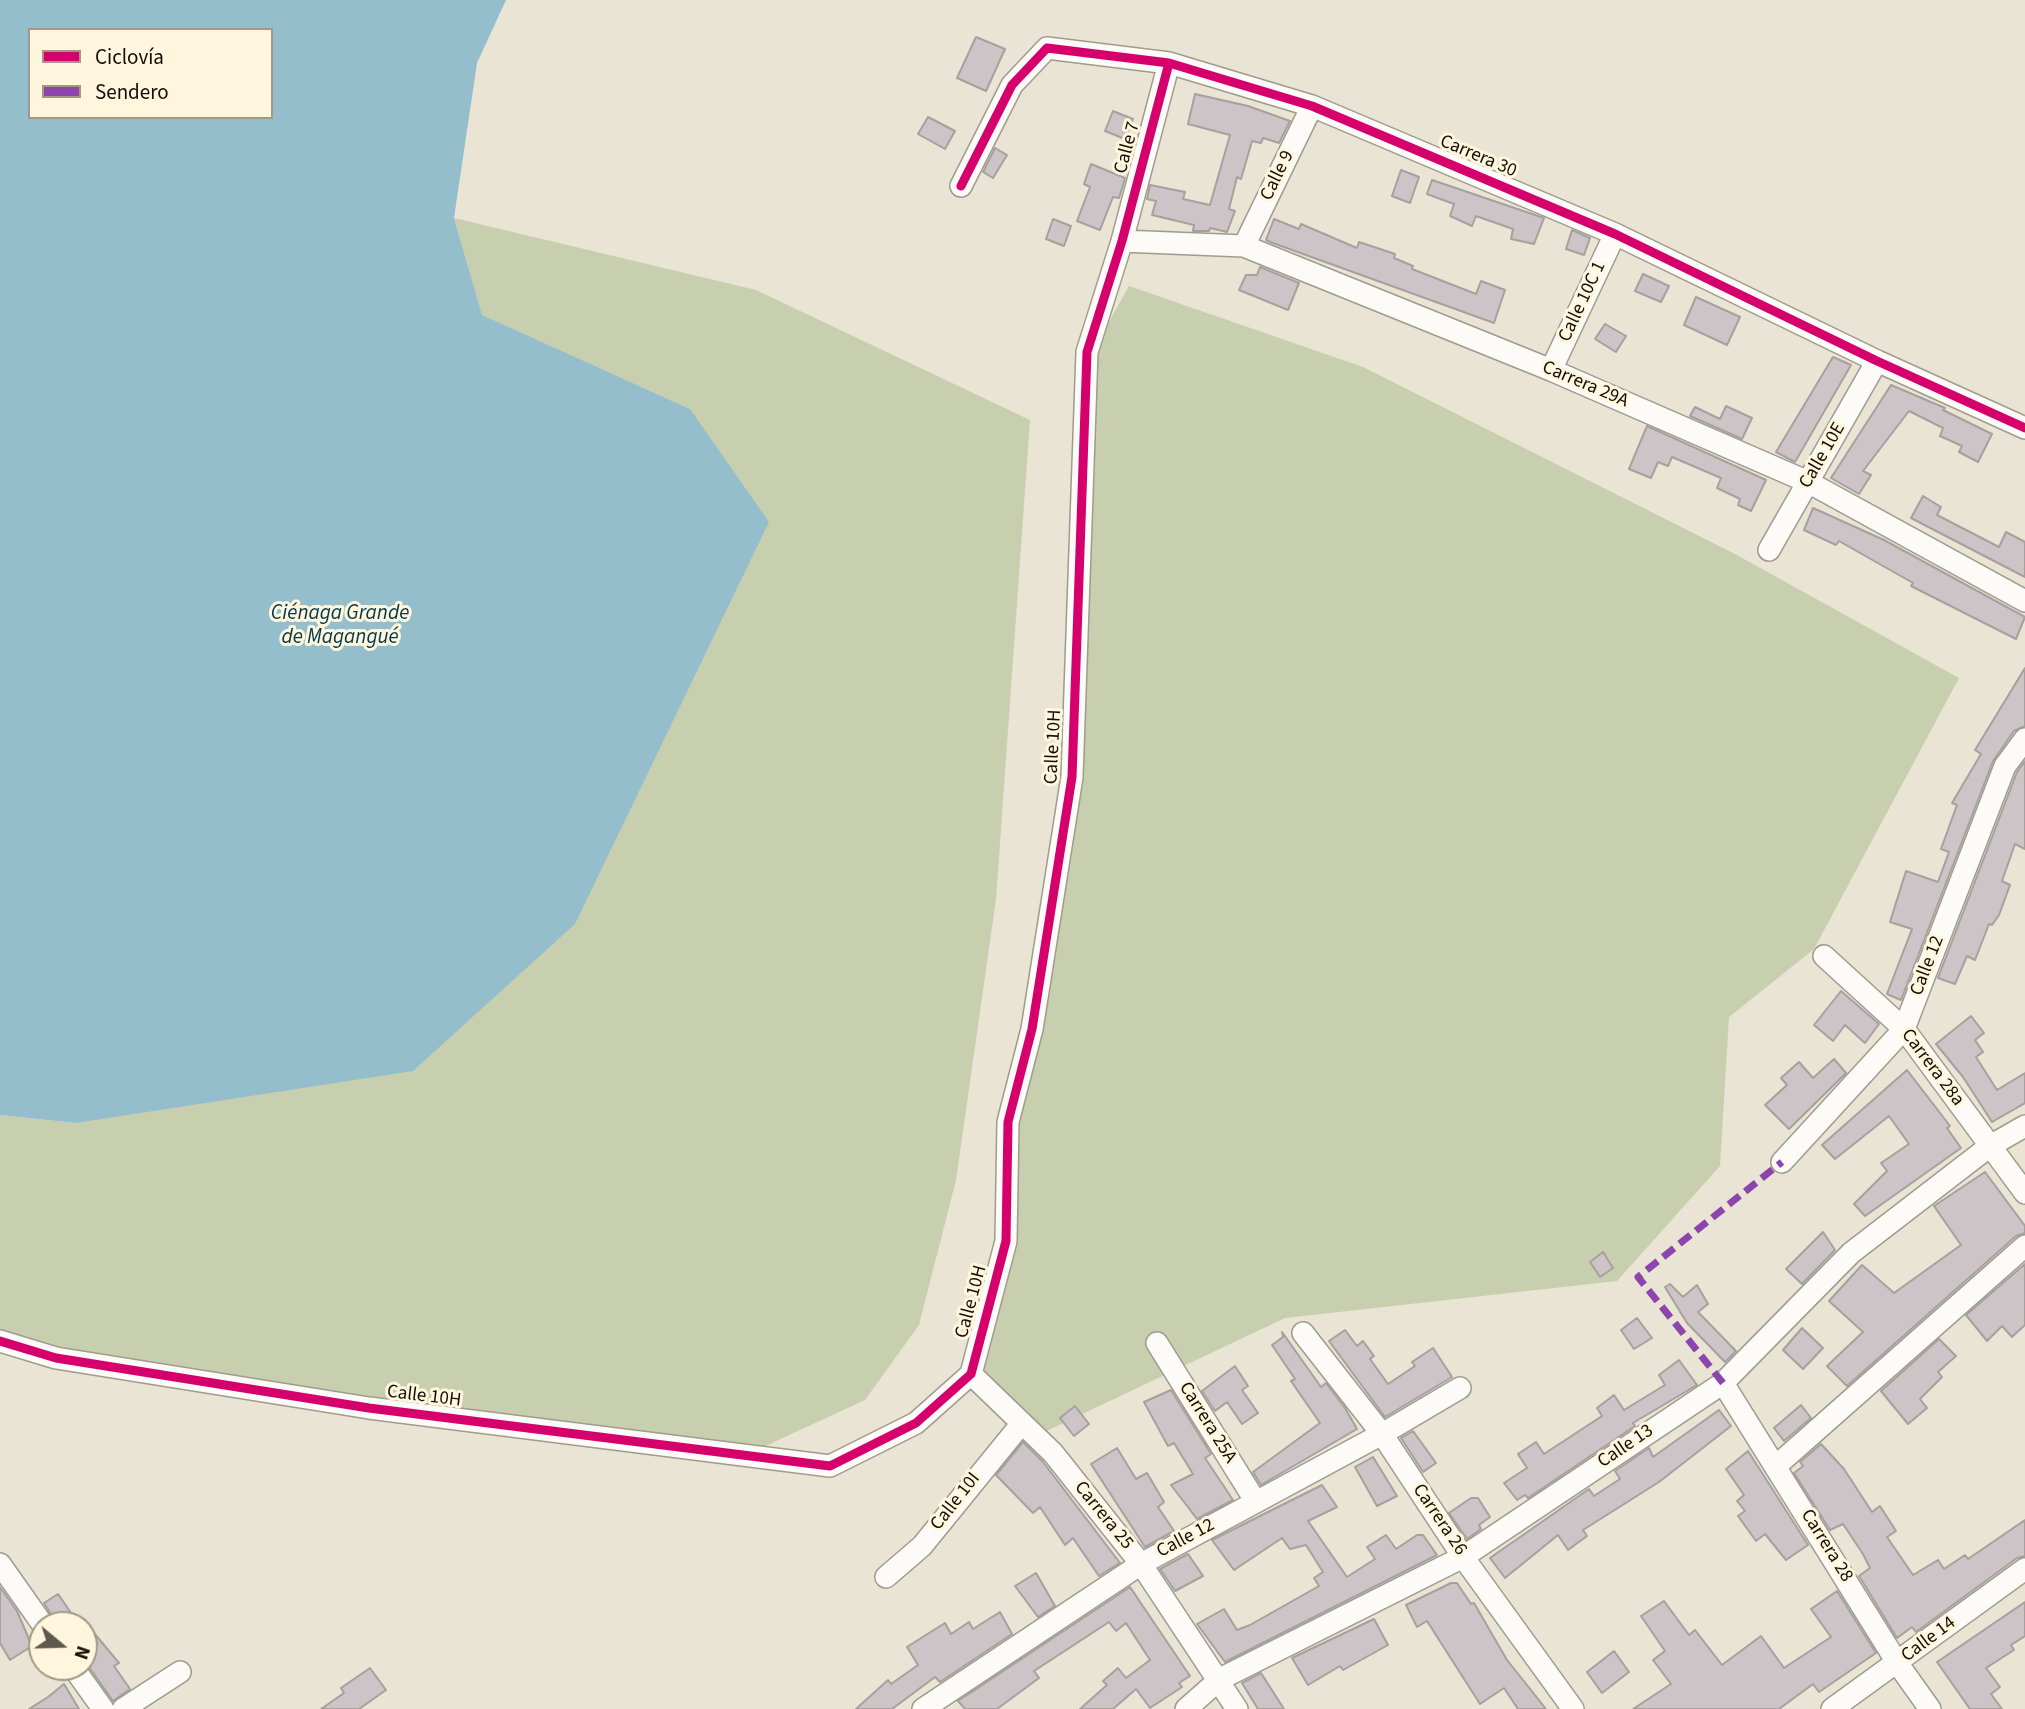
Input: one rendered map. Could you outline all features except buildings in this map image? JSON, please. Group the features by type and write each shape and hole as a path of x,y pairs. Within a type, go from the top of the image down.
{"street":[{"name":"Carrera 30","path":"961,186 1012,85 1047,48 1169,63 1312,106 1615,234 1877,361 2025,428"},
{"name":"Calle 7","path":"1122,241 1169,63"},
{"name":"Calle 9","path":"1244,246 1312,106"},
{"name":"Calle 10C 1","path":"1551,370 1615,234"},
{"name":"Carrera 29A","path":"1122,241 1244,246 1551,370 1808,482 2025,601"},
{"name":"Calle 10H","path":"0,1341 56,1358 369,1408 830,1466 916,1423 971,1374 1006,1241 1008,1122 1032,1029 1072,777 1087,352 1122,241"},
{"name":"Calle 10E","path":"1769,550 1877,361"},
{"name":"Calle 12","path":"1782,1162 1904,1028 2006,766 2025,739"},
{"name":"Carrera 28a","path":"1824,956 1904,1028 2025,1193"},
{"name":"Calle 13","path":"1186,1709 1220,1679 1463,1557 1723,1382 1851,1253 1990,1146 2025,1126"},
{"path":"1776,1466 2025,1246"},
{"name":"Carrera 26","path":"1303,1333 1382,1434 1463,1557 1573,1709"},
{"name":"Carrera 25A","path":"1157,1343 1256,1502"},
{"name":"Carrera 25","path":"971,1374 1053,1453 1141,1564 1220,1679 1237,1709"},
{"name":"Carrera 28","path":"1723,1382 1898,1664 1930,1709"},
{"name":"Calle 12","path":"923,1709 1141,1564 1382,1434 1460,1388"},
{"name":"Calle 10I","path":"886,1577 922,1546 1021,1423"},
{"path":"0,1564 33,1611"},
{"name":"Calle 14","path":"1832,1709 1898,1664 2025,1569"},
{"path":"123,1709 180,1672"},
{"path":"83,1681 103,1709"}],"green space":[{"path":"454,218 756,290 1030,420 996,899 956,1180 919,1325 865,1400 759,1449 371,1399 59,1352 0,1335 0,1115 76,1123 690,409 482,316"},
{"path":"1129,286 1363,367 1735,554 1959,678 1814,949 1729,1017 1720,1166 1617,1281 1285,1318 1038,1435 976,1373 1013,1122 1078,776 1091,354"}],"water":[{"name":"Ciénaga Grande de Magangué","path":"0,0 506,0 477,63 454,218 482,315 690,409 769,522 575,924 413,1071 76,1123 0,1115"}],"marked path":[{"path":"1723,1383 1638,1277 1782,1162"}],"cycle path":[{"path":"961,186 1012,85 1047,48 1169,63 1312,106 1615,234 1877,361 2025,428"},
{"path":"0,1341 56,1358 369,1408 830,1466 916,1423 971,1374 1006,1241 1008,1122 1032,1029 1072,777 1087,352 1122,241 1169,63"}]}
